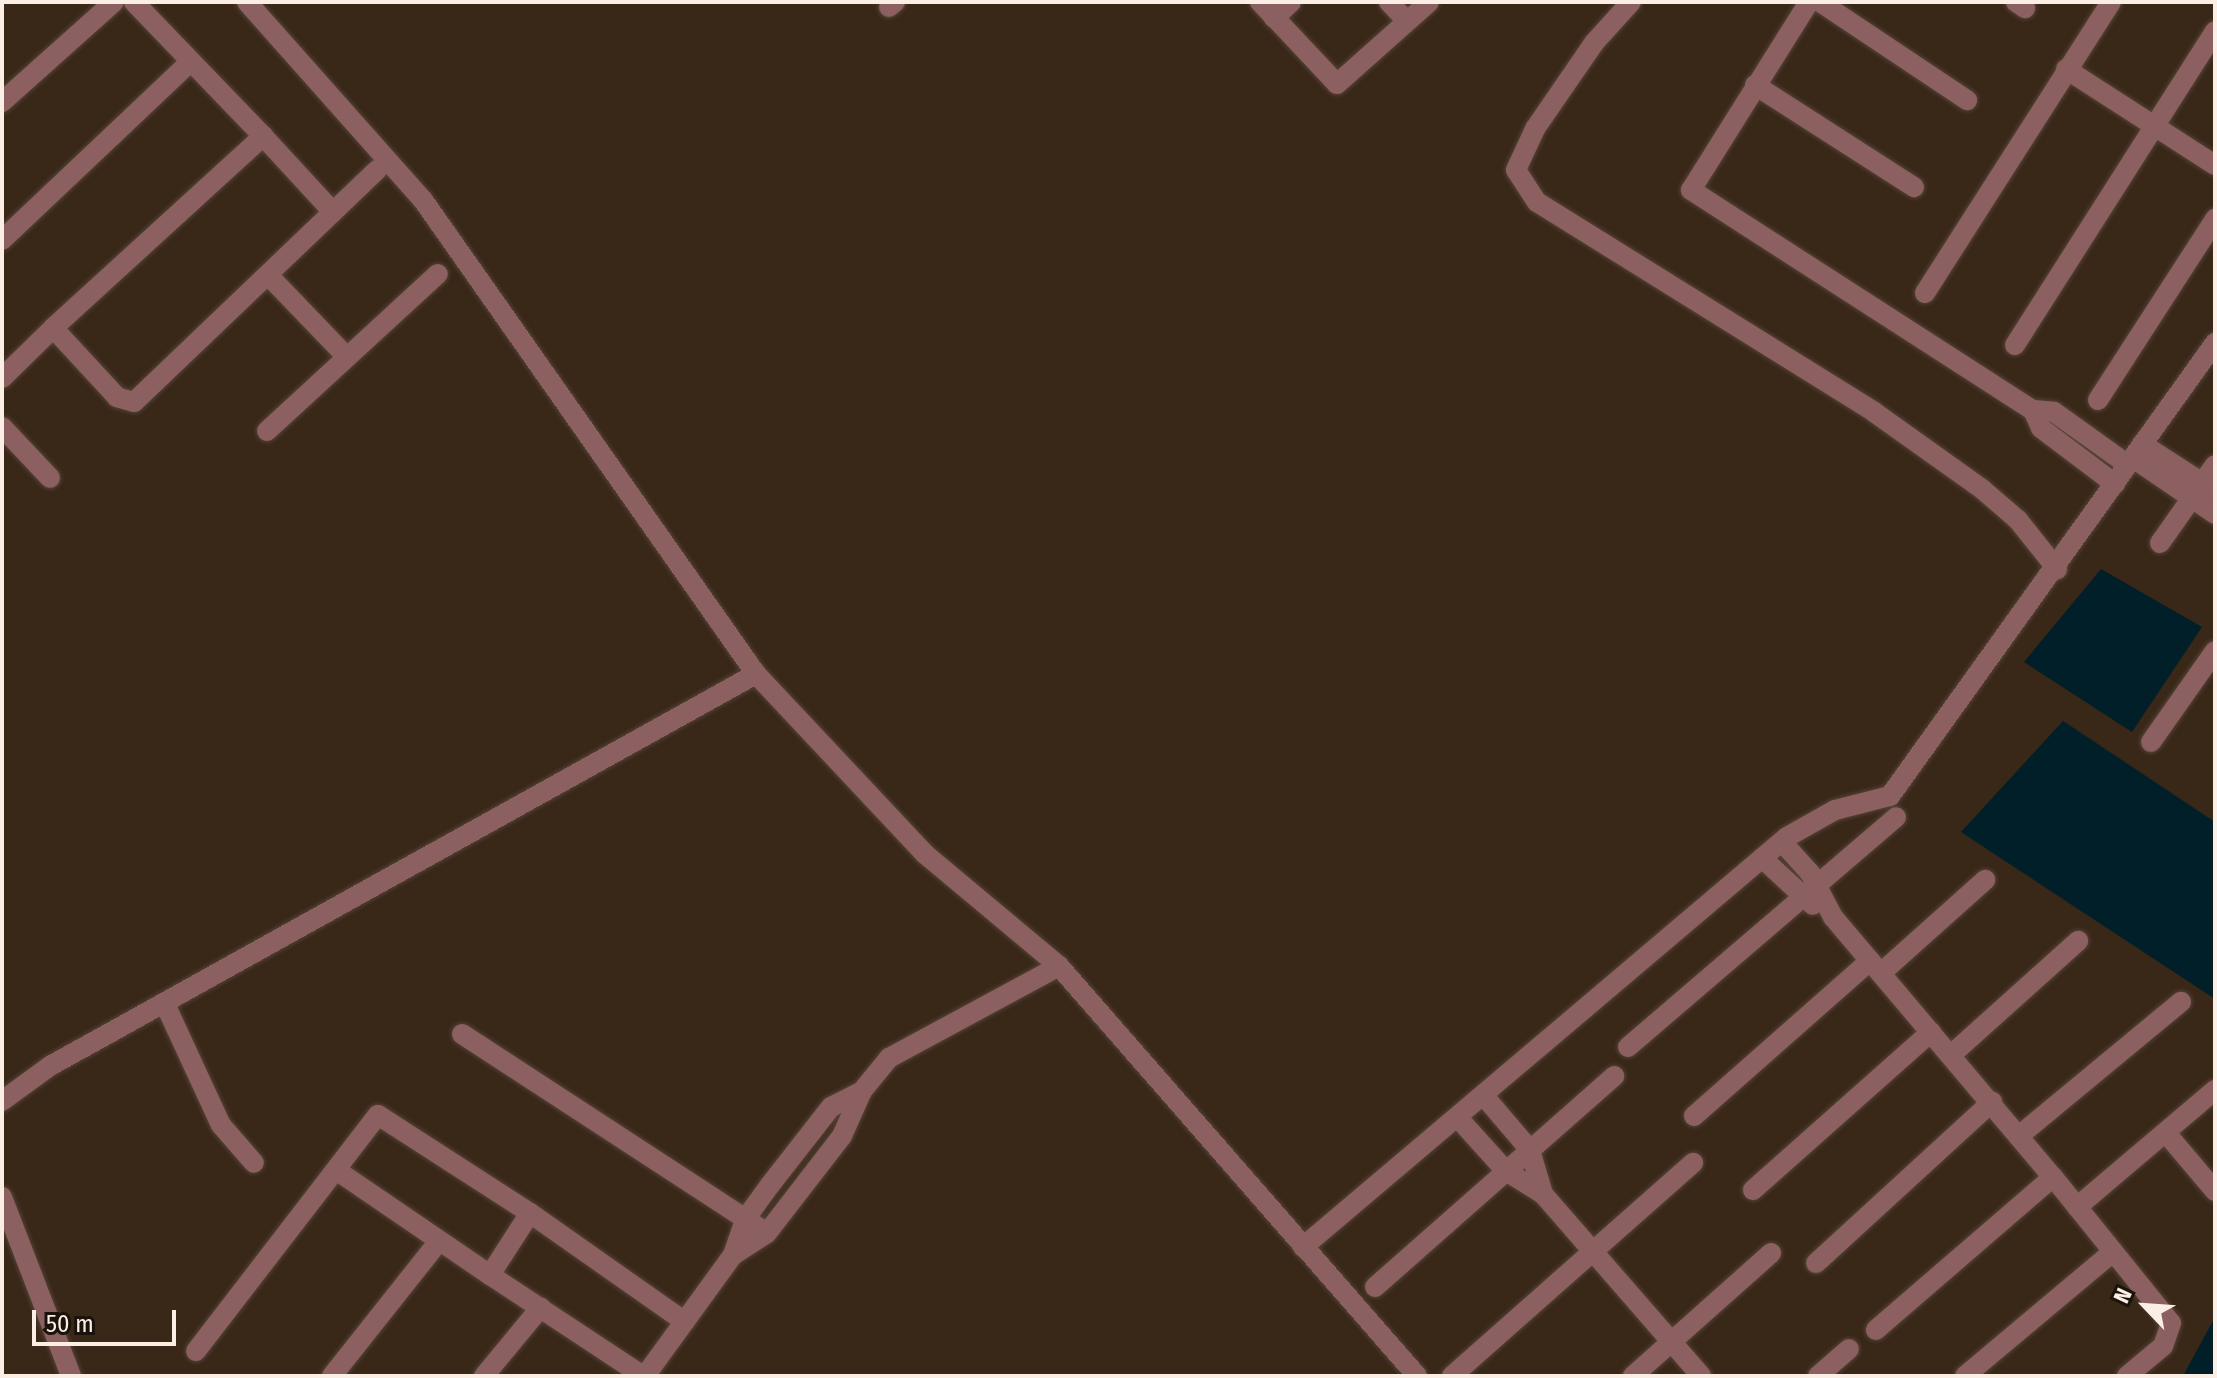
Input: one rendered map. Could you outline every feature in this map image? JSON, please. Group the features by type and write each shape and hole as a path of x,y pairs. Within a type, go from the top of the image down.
{"street":[{"path":"1260,2 1337,84 1429,2"},
{"path":"1274,18 1291,2"},
{"path":"1389,2 1407,21"},
{"path":"1631,2 1594,43 1535,129 1516,170 1537,202 1874,412 1982,489 2057,569"},
{"path":"1809,2 1691,190 2033,410 2054,412 2202,490 2215,514"},
{"path":"1820,2 1967,100"},
{"path":"1925,293 2111,2"},
{"path":"2,102 122,3 191,61 333,212"},
{"path":"256,5 423,200 756,674 925,854 1059,966 1417,1376"},
{"path":"2015,345 2215,31"},
{"path":"2,240 191,61"},
{"path":"2066,69 2215,165"},
{"path":"1755,85 1914,187"},
{"path":"2,378 263,136"},
{"path":"53,328 117,397 134,402 377,170"},
{"path":"2098,400 2215,219"},
{"path":"267,431 438,274"},
{"path":"268,275 347,357"},
{"path":"1303,1247 1459,1119 1782,842 1835,810 1890,796 2057,569 2215,343"},
{"path":"2033,410 2041,428 2115,484"},
{"path":"2,427 50,478"},
{"path":"2160,543 2202,490 2215,465"},
{"path":"2151,742 2215,651"},
{"path":"2,1101 50,1066 756,674"},
{"path":"1628,1047 1896,817"},
{"path":"1782,842 1811,893"},
{"path":"1762,858 1811,893 1833,917 2020,1135 2171,1323 2163,1346 2127,1376"},
{"path":"1694,1116 1985,880"},
{"path":"1951,1055 2078,941"},
{"path":"733,1255 767,1233 842,1136 862,1091 889,1058 1059,966"},
{"path":"2020,1135 2181,1002"},
{"path":"165,1004 221,1125 254,1163"},
{"path":"1753,1190 1931,1032"},
{"path":"462,1034 767,1233"},
{"path":"1375,1287 1614,1076"},
{"path":"2077,1207 2215,1090"},
{"path":"339,1172 644,1376 733,1255 746,1218 831,1107 862,1091"},
{"path":"1484,1096 1530,1150 1543,1194"},
{"path":"1816,1263 1992,1102"},
{"path":"196,1351 339,1172 378,1115 530,1213 685,1322"},
{"path":"1459,1119 1506,1171 1543,1194 1701,1376"},
{"path":"2166,1133 2215,1191"},
{"path":"1452,1376 1693,1163"},
{"path":"1876,1330 2053,1177"},
{"path":"2,1197 71,1376"},
{"path":"490,1275 530,1213"},
{"path":"332,1376 439,1241"},
{"path":"1965,1376 2113,1252"},
{"path":"1633,1376 1771,1253"},
{"path":"484,1376 541,1307"},
{"path":"1818,1376 1849,1349"}],"water":[{"path":"2101,569 2202,627 2132,732 2024,662"},
{"path":"2063,721 2215,822 2215,999 1961,832"},
{"path":"2215,1317 2215,1376 2183,1376"}]}
